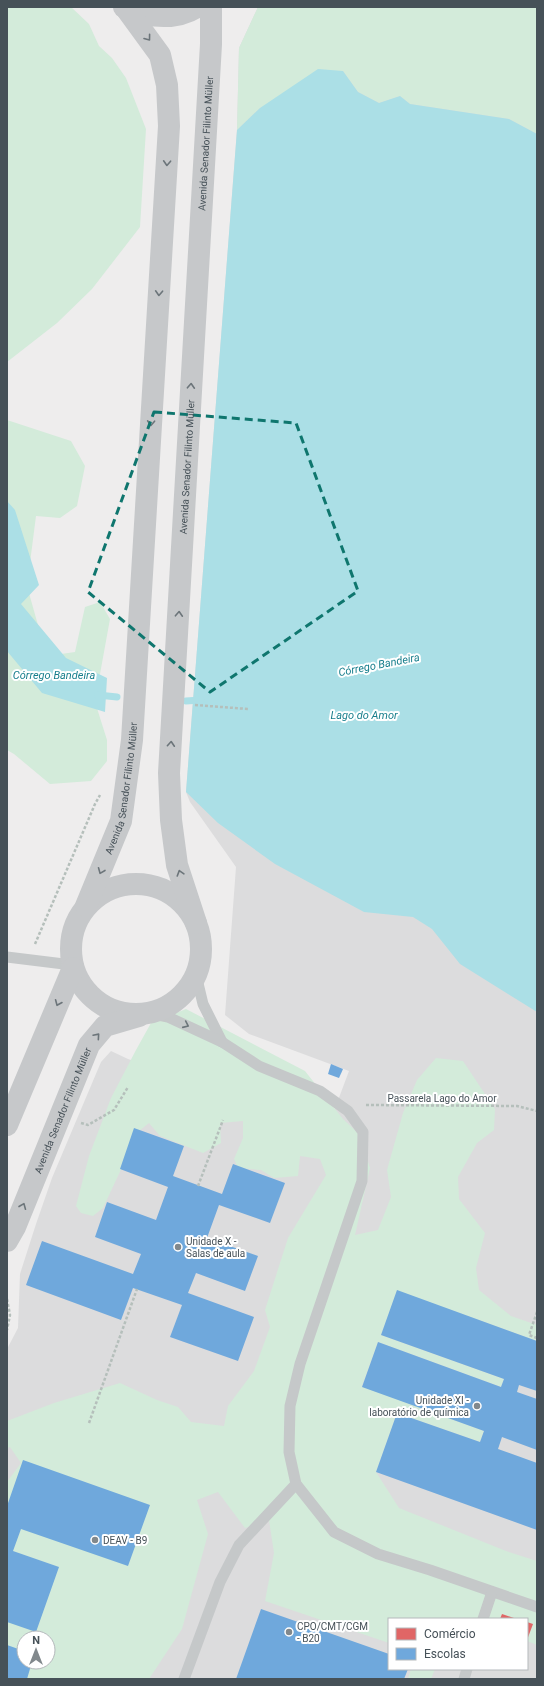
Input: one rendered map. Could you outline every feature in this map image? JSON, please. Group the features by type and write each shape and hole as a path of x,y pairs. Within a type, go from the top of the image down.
{"main road":[{"path":"124,7 146,15 169,16 191,11 197,7"},
{"name":"Avenida Senador Filinto Müller","path":"86,906 121,821 132,740 169,126 167,85 160,55 124,7"},
{"name":"Avenida Senador Filinto Müller","path":"196,924 177,865 171,820 169,773 210,60 211,7"},
{"path":"124,885 146,885 166,892 184,905 196,924 200,940 200,958 196,975 187,990 174,1002 149,1013 130,1014 111,1009 94,999 81,985 73,966 70,946 75,925 86,906 103,892 124,885"},
{"path":"7,1124 73,966"},
{"name":"Avenida Senador Filinto Müller","path":"7,1241 15,1227 89,1045 105,1026 149,1013"}],"lane":[{"path":"7,957 73,966"},
{"path":"196,975 203,1004 222,1042"},
{"path":"149,1013 168,1017 222,1042 259,1066 320,1091 348,1111 363,1132 362,1181 300,1364 292,1399 289,1452 296,1484 334,1532 378,1554 537,1607"},
{"path":"184,1679 220,1582 239,1544 296,1484"},
{"path":"483,1618 492,1592"}],"path":[{"path":"192,705 248,709"},
{"path":"28,960 95,804 102,792"},
{"path":"60,1114 88,1125 114,1110 128,1087"},
{"name":"Passarela Lago do Amor","path":"348,1111 361,1105 517,1106 537,1111"},
{"path":"198,1186 223,1120"},
{"path":"89,1423 137,1289"},
{"path":"7,1299 10,1316 7,1330"},
{"path":"537,1312 529,1335 537,1338"}],"highlighted area":[{"path":"154,412 296,423 358,591 210,692 88,592"}],"shaded area":[{"path":"258,7 537,7 537,1679 7,1679 7,1349 18,1328 20,1274 36,1224 52,1178 101,1062 111,1051 128,1059 328,1127 349,1071 249,1034 225,1015 236,867 190,802 186,792 237,130 239,48"}],"green space":[{"path":"7,7 71,7 89,24 99,46 112,58 126,78 146,129 140,227 92,289 57,323 7,362"},
{"path":"258,7 537,7 537,134 509,119 410,104 400,96 379,103 358,92 343,71 260,108 237,130 239,48"},
{"path":"7,420 71,441 85,466 77,506 60,518 36,516 27,586 43,643 61,654 75,652 85,607 100,602 110,619 100,674 90,686 107,740 107,761 91,781 50,784 14,754 7,750"},
{"path":"186,1009 305,1071 343,1119 359,1134 370,1168 355,1235 378,1230 391,1197 387,1170 403,1113 417,1080 436,1058 463,1061 495,1109 494,1130 477,1143 458,1177 459,1199 485,1233 476,1268 479,1290 511,1316 537,1325 537,1341 397,1291 381,1335 504,1379 501,1387 378,1342 362,1386 484,1431 480,1442 397,1413 376,1472 399,1508 506,1551 537,1561 537,1645 528,1641 528,1618 388,1618 388,1643 265,1601 274,1553 269,1520 245,1528 218,1492 197,1500 208,1534 182,1629 149,1679 7,1679 7,1482 21,1463 10,1447 7,1448 7,1421 54,1403 120,1383 157,1400 178,1407 191,1422 224,1426 228,1406 254,1371 270,1327 265,1310 288,1238 326,1175 320,1159 300,1156 298,1176 274,1178 261,1170 238,1168 234,1159 243,1138 243,1121 220,1123 221,1143 203,1153 160,1136 149,1123 139,1131 103,1208 93,1216 81,1213 76,1206 89,1156 111,1098 151,1023"},
{"path":"411,1670 435,1670 431,1679 408,1679"}],"water":[{"name":"Lago do Amor","path":"318,69 343,71 358,92 379,103 400,96 410,104 509,119 537,134 537,1012 460,964 432,929 413,917 364,912 275,864 218,823 186,792 237,130 260,108"},
{"name":"Córrego Bandeira","path":"7,501 15,510 39,585 21,604 66,658 107,678 105,712 42,693 7,651"}],"building: Comércio":[{"path":"502,1614 514,1618 500,1618"},
{"path":"528,1622 533,1624 528,1637"}],"building: Escolas":[{"path":"331,1064 343,1069 339,1078 328,1074"},
{"name":"Unidade X - Salas de aula","path":"134,1128 184,1146 173,1176 222,1194 233,1164 285,1183 270,1223 219,1205 207,1238 258,1256 245,1291 196,1273 188,1293 254,1317 238,1361 170,1337 182,1305 133,1288 121,1320 26,1285 42,1241 133,1274 141,1254 95,1237 107,1202 156,1220 168,1187 120,1169"},
{"name":"Unidade XI - laboratório de química","path":"397,1290 537,1341 537,1391 519,1385 517,1392 537,1399 537,1450 502,1437 498,1449 537,1463 537,1530 376,1472 397,1413 480,1442 484,1431 362,1387 378,1342 501,1387 504,1379 381,1335"},
{"name":"DEAV - B9","path":"23,1460 150,1505 128,1566 21,1529 13,1551 59,1567 37,1630 30,1630 7,1622 7,1506"},
{"name":"CPO/CMT/CGM - B20","path":"261,1609 388,1654 388,1670 408,1670 404,1679 236,1679"},
{"path":"7,1645 16,1648 16,1670 30,1670 27,1679 7,1679"}],"waterway":[{"name":"Córrego Bandeira","path":"98,695 117,697"},
{"name":"Córrego Bandeira","path":"186,701 201,700"}],"place":[{"name":"Unidade X - Salas de aula","path":"178,1247"},
{"name":"Unidade XI - laboratório de química","path":"477,1406"},
{"name":"DEAV - B9","path":"95,1540"},
{"name":"CPO/CMT/CGM - B20","path":"289,1632"}]}
